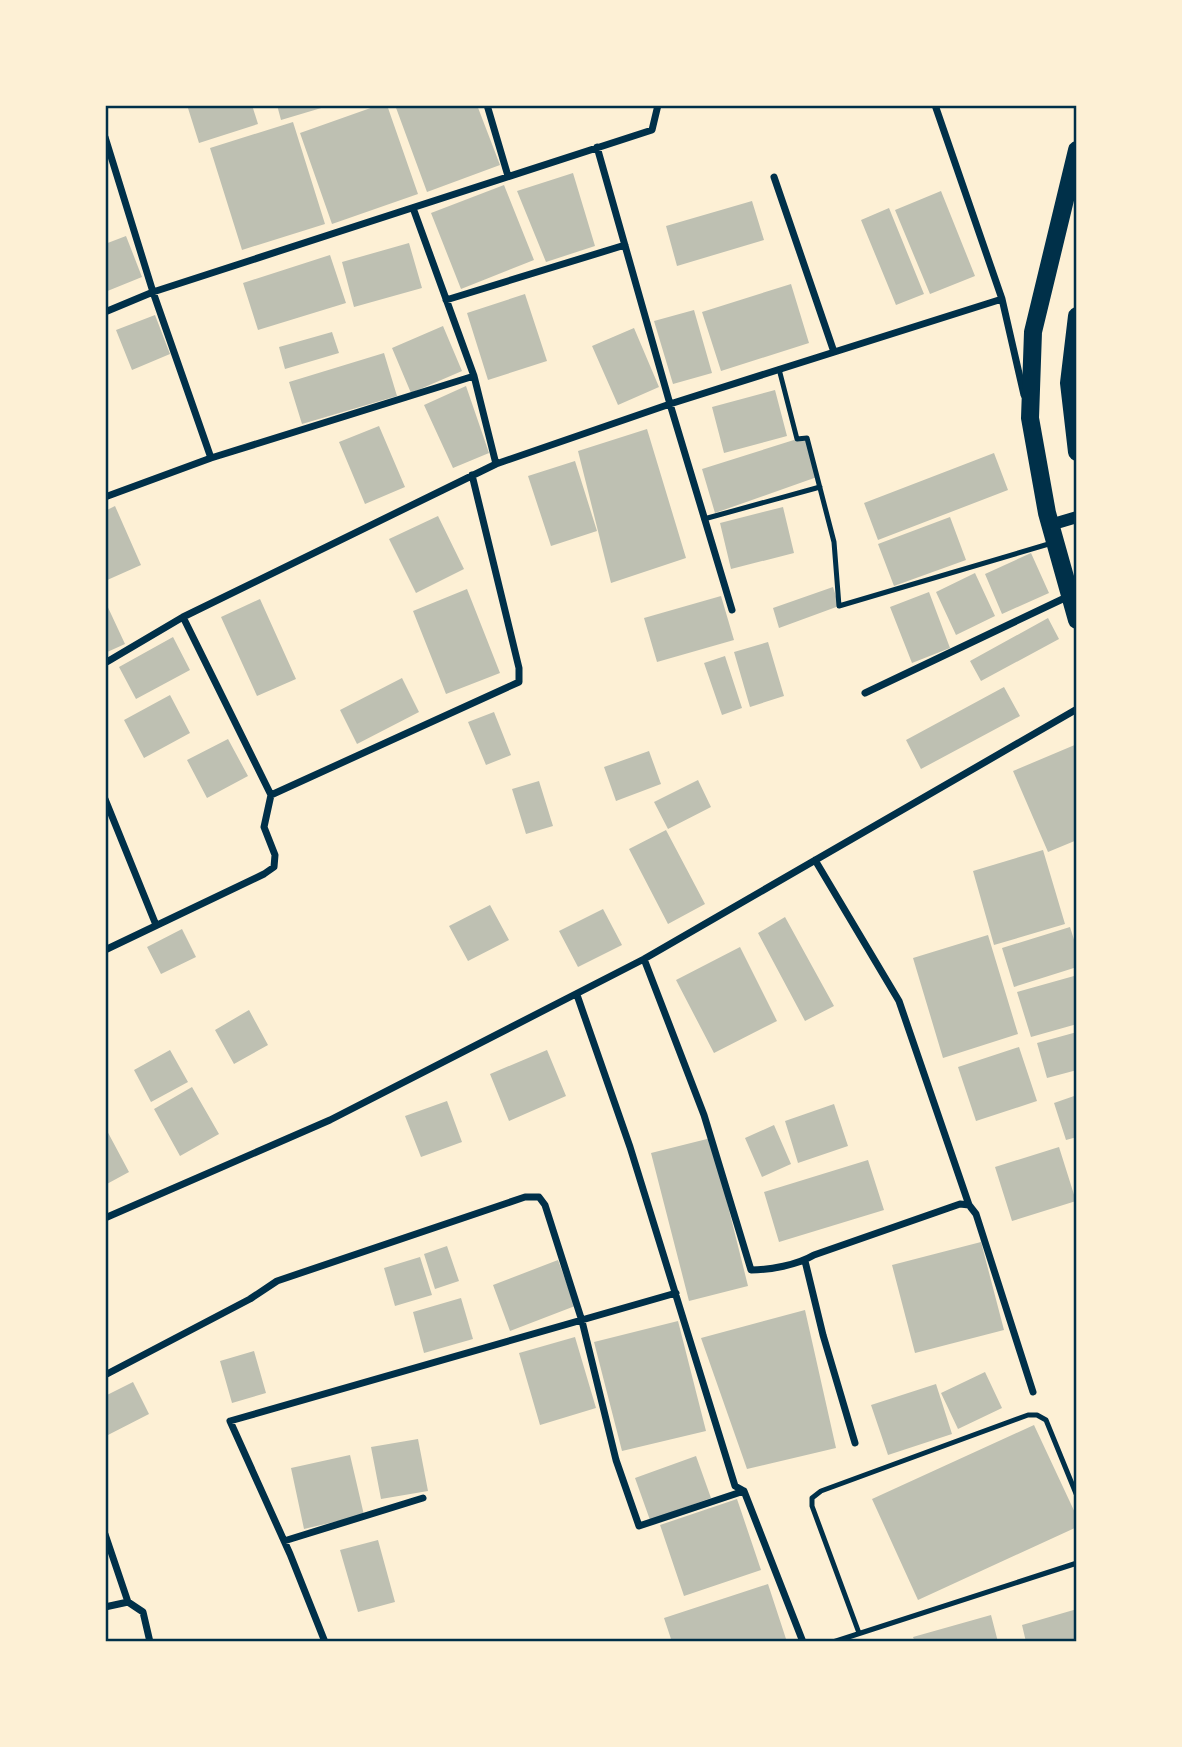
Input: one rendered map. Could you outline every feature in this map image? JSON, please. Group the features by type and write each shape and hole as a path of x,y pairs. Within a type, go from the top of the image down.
{"main road":[{"path":"1077,150 1033,331 1030,418 1053,533 1077,620"},
{"path":"1077,316 1069,383 1077,452"}],"street":[{"path":"487,105 508,176"},
{"path":"105,312 153,292 652,130 658,105"},
{"path":"935,105 1002,299 1030,418"},
{"path":"105,137 153,292 211,458"},
{"path":"597,147 732,610"},
{"path":"774,177 834,352"},
{"path":"412,208 474,376 496,464"},
{"path":"446,300 625,245"},
{"path":"105,663 183,617 496,464 670,404 1002,299"},
{"path":"105,497 211,458 474,376"},
{"path":"271,795 519,682 519,668 471,475"},
{"path":"1053,533 1077,517"},
{"path":"865,693 1070,595"},
{"path":"105,950 274,867 275,855 264,827 271,795 183,617"},
{"path":"105,1218 331,1120 577,995 643,960 1077,709"},
{"path":"105,800 156,925"},
{"path":"815,860 899,1001 969,1205 975,1214 1032,1392"},
{"path":"643,960 704,1115 751,1270 804,1261 960,1204 969,1205"},
{"path":"577,995 630,1147 735,1486 744,1491 803,1642"},
{"path":"105,1375 250,1299 277,1281 525,1197 538,1197 545,1205 582,1321 616,1460 639,1526 744,1491"},
{"path":"804,1261 855,1443"},
{"path":"325,1642 284,1541 230,1421 676,1293"},
{"path":"284,1541 423,1498"},
{"path":"105,1534 128,1602 143,1612 150,1642"},
{"path":"105,1607 128,1602"}],"lane":[{"path":"779,369 797,439 807,438 834,542 839,606 1053,533"},
{"path":"704,519 820,487"},
{"path":"859,1633 812,1506 812,1498 821,1491 1028,1415 1037,1415 1046,1420 1077,1496"},
{"path":"833,1642 1077,1563"}],"building":[{"path":"187,105 252,105 258,124 199,143"},
{"path":"277,105 328,105 328,106 281,120"},
{"path":"379,105 387,105 418,194 332,224 300,133"},
{"path":"395,105 477,105 500,165 427,192"},
{"path":"293,122 325,224 242,250 210,148"},
{"path":"573,173 595,246 546,262 517,191"},
{"path":"504,185 534,260 461,289 431,213"},
{"path":"941,191 975,276 930,294 895,210"},
{"path":"752,201 764,240 677,266 666,226"},
{"path":"889,208 924,294 896,305 861,220"},
{"path":"126,236 142,277 105,292 105,244"},
{"path":"409,243 422,288 354,307 342,262"},
{"path":"330,255 346,303 258,330 243,283"},
{"path":"791,284 809,343 721,371 702,312"},
{"path":"525,294 547,361 488,380 467,313"},
{"path":"694,310 712,373 673,384 654,321"},
{"path":"155,315 170,354 132,370 116,330"},
{"path":"443,326 462,371 411,393 392,348"},
{"path":"634,328 659,387 618,405 592,346"},
{"path":"332,332 339,353 285,369 279,347"},
{"path":"384,353 397,396 302,424 289,382"},
{"path":"466,386 489,453 453,468 424,405"},
{"path":"775,390 787,436 724,453 712,407"},
{"path":"379,426 405,487 365,504 339,442"},
{"path":"647,429 686,558 611,583 578,451"},
{"path":"807,438 817,477 715,513 702,469"},
{"path":"994,453 1008,490 878,540 864,503"},
{"path":"575,461 597,531 551,546 528,476"},
{"path":"115,506 141,565 105,581 105,511"},
{"path":"783,507 794,553 731,569 720,523"},
{"path":"438,516 464,569 416,593 389,539"},
{"path":"950,517 966,560 894,586 878,544"},
{"path":"1031,553 1049,593 1002,614 985,574"},
{"path":"975,573 995,616 956,635 936,592"},
{"path":"833,587 839,606 779,628 773,608"},
{"path":"467,589 500,673 446,694 413,611"},
{"path":"929,592 950,648 912,663 890,607"},
{"path":"721,596 734,640 657,662 644,618"},
{"path":"260,599 296,679 257,696 221,617"},
{"path":"105,601 125,644 105,653"},
{"path":"1048,618 1059,639 981,681 970,661"},
{"path":"173,637 190,670 136,699 119,667"},
{"path":"768,642 784,696 750,707 734,652"},
{"path":"725,656 742,708 722,715 704,663"},
{"path":"402,678 419,712 357,744 340,710"},
{"path":"1004,687 1020,716 921,769 906,740"},
{"path":"170,695 190,733 144,758 124,720"},
{"path":"494,712 511,755 486,765 468,722"},
{"path":"228,739 248,776 207,798 187,760"},
{"path":"1077,744 1077,840 1048,852 1013,771"},
{"path":"649,751 661,784 616,801 604,767"},
{"path":"698,780 711,807 668,829 654,802"},
{"path":"539,781 553,826 526,834 512,789"},
{"path":"666,830 705,904 668,924 629,849"},
{"path":"1043,850 1065,924 994,945 973,871"},
{"path":"490,905 509,940 468,961 449,926"},
{"path":"603,909 622,945 578,967 559,931"},
{"path":"785,917 834,1006 805,1021 758,933"},
{"path":"1070,927 1077,949 1077,967 1014,987 1002,948"},
{"path":"182,929 196,957 161,974 147,947"},
{"path":"988,935 1018,1034 943,1058 913,958"},
{"path":"740,947 777,1021 714,1053 676,980"},
{"path":"1074,976 1077,988 1077,1024 1031,1037 1017,992"},
{"path":"249,1010 268,1045 234,1064 215,1030"},
{"path":"1077,1032 1077,1070 1047,1078 1037,1043"},
{"path":"1019,1047 1037,1101 976,1121 958,1067"},
{"path":"170,1050 188,1082 151,1102 134,1070"},
{"path":"547,1050 566,1096 509,1121 490,1074"},
{"path":"192,1087 219,1134 180,1156 154,1109"},
{"path":"1077,1095 1077,1137 1066,1140 1054,1103"},
{"path":"447,1101 462,1142 421,1157 405,1116"},
{"path":"834,1104 848,1146 798,1163 785,1121"},
{"path":"774,1125 791,1164 762,1177 745,1138"},
{"path":"105,1127 129,1172 105,1185"},
{"path":"711,1138 748,1286 689,1301 651,1153"},
{"path":"1059,1147 1076,1201 1012,1221 995,1167"},
{"path":"868,1160 884,1210 779,1242 764,1192"},
{"path":"981,1242 1004,1330 915,1353 892,1265"},
{"path":"447,1246 459,1281 435,1289 424,1254"},
{"path":"420,1257 432,1295 395,1306 384,1268"},
{"path":"558,1260 575,1306 510,1331 493,1285"},
{"path":"461,1298 473,1339 424,1353 413,1312"},
{"path":"805,1310 836,1448 747,1469 701,1338"},
{"path":"678,1321 706,1431 622,1451 594,1342"},
{"path":"575,1337 596,1408 540,1425 519,1353"},
{"path":"254,1351 266,1393 232,1403 220,1361"},
{"path":"985,1372 1002,1408 958,1429 941,1393"},
{"path":"133,1382 149,1414 108,1435 105,1428 105,1396"},
{"path":"936,1384 952,1434 888,1455 871,1405"},
{"path":"1034,1425 1077,1517 1077,1527 918,1600 872,1499"},
{"path":"418,1439 428,1491 381,1499 371,1447"},
{"path":"350,1455 364,1515 304,1529 291,1468"},
{"path":"696,1456 711,1498 650,1520 635,1478"},
{"path":"737,1499 761,1570 684,1596 660,1525"},
{"path":"378,1540 395,1602 358,1612 340,1550"},
{"path":"768,1584 787,1642 672,1642 664,1618"},
{"path":"1077,1609 1077,1642 1026,1642 1022,1625"},
{"path":"991,1615 998,1642 915,1642 913,1637"}]}
